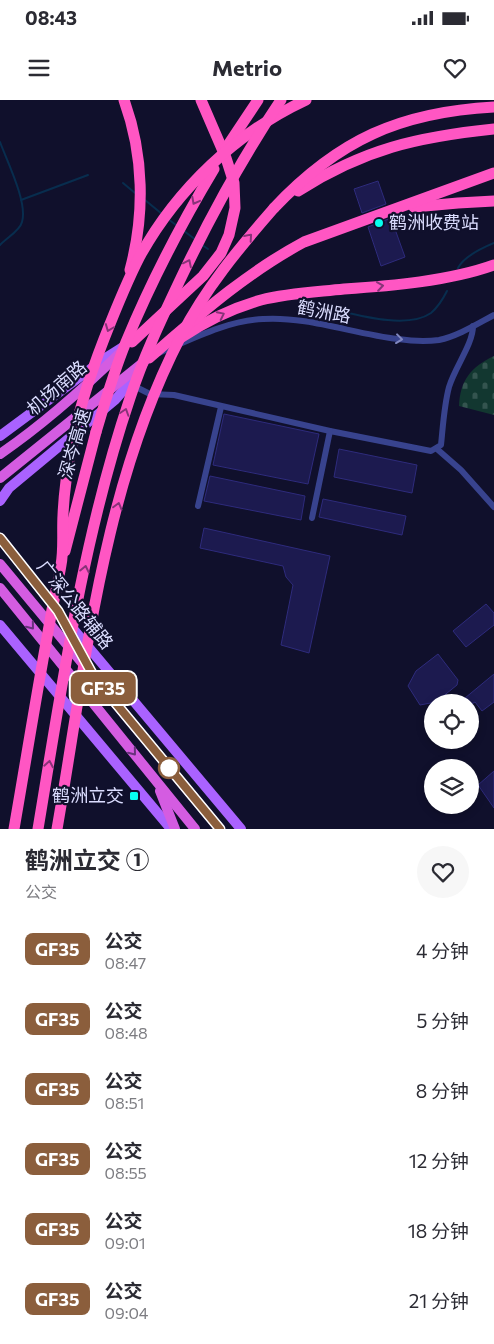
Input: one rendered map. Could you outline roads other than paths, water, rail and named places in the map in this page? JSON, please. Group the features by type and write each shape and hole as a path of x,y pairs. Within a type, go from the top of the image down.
{"highway":[{"path":"62,563 66,482 76,425 85,391 127,282 136,250 141,183 131,120 124,100"},
{"path":"132,342 203,276 221,253 230,235 235,208 234,183 226,158 201,100"},
{"name":"深岑高速","path":"14,829 50,620 62,563 96,432 126,342 167,253 197,197 235,133 258,100"},
{"path":"38,829 63,678 86,563 115,447 130,397 166,310 220,198 254,140 281,100"},
{"path":"127,282 141,254 171,209 205,171 227,151 269,119 306,100"},
{"path":"57,829 91,626 131,458 149,405 163,371 182,334 209,290 237,251 274,208 314,169 348,146 378,131 402,122 454,110 494,107"},
{"path":"274,208 298,191 342,165 386,148 456,133 494,129"},
{"path":"149,358 204,310 269,262 304,242 494,173"},
{"path":"390,211 424,206 494,201"},
{"path":"149,358 214,318 263,300 294,294 369,288 454,276 494,266"},
{"name":"机场南路","path":"0,454 28,435 65,405 132,342"},
{"name":"机场南路","path":"0,479 149,358"},
{"path":"0,564 220,829"},
{"path":"0,588 195,829"},
{"path":"58,611 94,677"},
{"path":"156,780 175,829"}],"main road":[{"path":"0,436 104,358 132,342"},
{"path":"0,501 9,488 20,478 115,400 130,384 149,358"},
{"path":"0,479 8,481 20,478"},
{"name":"广深公路辅路","path":"0,537 58,611 241,829"},
{"path":"0,624 171,829"}],"street":[{"name":"鹤洲路","path":"149,358 223,327 264,318 300,321 378,337 427,342 442,340 494,315"},
{"path":"130,384 150,394 174,395 330,431 431,451 441,445 444,407 449,387 471,340 474,326"},
{"path":"198,506 221,407"},
{"path":"312,518 330,431"},
{"path":"437,449 461,470 494,507"}],"waterway":[{"path":"0,142 20,193 23,214 19,228 0,245"},
{"path":"21,200 88,175"},
{"path":"123,183 135,193"},
{"path":"145,200 162,214"},
{"path":"168,219 176,225"},
{"path":"184,231 196,240"},
{"path":"458,268 469,256 494,243"},
{"path":"202,245 208,249"},
{"path":"336,310 384,320 410,320 421,318 431,313 447,291"}],"place":[{"name":"鹤洲收费站","path":"379,223"},
{"name":"鹤洲立交","path":"134,796"}]}
